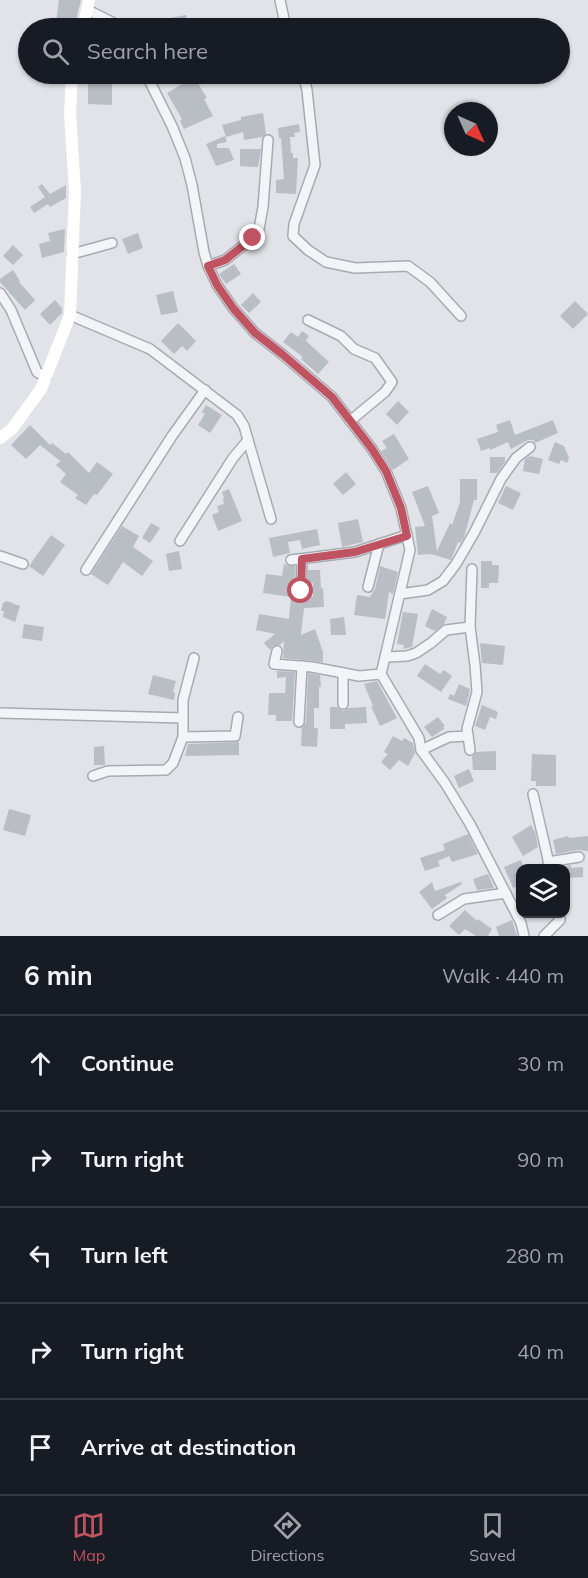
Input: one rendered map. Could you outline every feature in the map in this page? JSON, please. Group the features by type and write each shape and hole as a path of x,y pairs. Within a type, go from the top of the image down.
{"street":[{"path":"280,0 284,18"},
{"path":"88,5 106,18"},
{"path":"0,438 12,429 41,389 70,315 75,191 70,114 72,84"},
{"path":"152,84 185,158 208,266 217,285 255,333 332,397 386,471 401,508 410,550 381,674 419,738 421,750 470,824 521,923 524,936"},
{"path":"306,84 315,165 294,224 293,236 326,262 355,268 408,266 430,282 461,316"},
{"path":"208,266 225,260 253,238 259,229 268,140"},
{"path":"72,254 112,243"},
{"path":"0,293 11,310 37,372 46,377"},
{"path":"70,315 150,349 237,415 244,426 272,519"},
{"path":"308,320 340,336 354,349 375,358 392,382 385,392 350,420"},
{"path":"86,570 172,436 205,390"},
{"path":"180,541 233,458 248,440"},
{"path":"400,594 428,590 443,581 456,564 501,479 516,458 530,447"},
{"path":"291,560 355,552 407,536"},
{"path":"368,587 379,544"},
{"path":"0,556 23,564"},
{"path":"301,591 302,559"},
{"path":"470,750 467,729 477,692 476,665 470,627 472,569"},
{"path":"386,657 416,653 446,630 470,627"},
{"path":"277,651 274,664 302,666 359,676 381,674"},
{"path":"93,776 108,771 166,770 175,757 183,736 183,700 194,658"},
{"path":"299,723 302,666"},
{"path":"343,673 343,704"},
{"path":"0,713 182,718"},
{"path":"183,736 235,736 238,717"},
{"path":"421,750 449,737 468,735"},
{"path":"533,794 549,864"},
{"path":"552,864 579,856"},
{"path":"438,915 464,899 506,893"},
{"path":"544,936 560,918"}],"building":[{"path":"59,0 81,0 76,18 57,18"},
{"path":"186,15 187,18 170,18"},
{"path":"88,84 112,84 112,105 88,104"},
{"path":"182,84 198,84 207,98 204,99 213,116 184,129 180,121 182,119 167,93"},
{"path":"263,113 266,134 262,137 244,140 243,132 226,137 222,125 241,120 241,117"},
{"path":"299,124 300,132 294,133 295,137 290,137 291,153 293,153 293,158 298,158 296,194 276,193 276,180 284,179 281,138 279,138 278,128"},
{"path":"225,136 227,142 217,144 217,148 229,148 234,160 216,166 206,144"},
{"path":"240,149 261,149 258,167 240,166"},
{"path":"42,184 50,194 66,185 66,198 50,207 48,204 34,213 30,207 45,197 38,187"},
{"path":"65,229 64,252 42,258 39,244 50,241 48,233"},
{"path":"138,233 143,248 128,254 122,239"},
{"path":"13,245 23,255 13,265 3,256"},
{"path":"234,264 241,274 226,284 219,274"},
{"path":"13,270 19,282 35,300 25,310 0,282 0,279"},
{"path":"173,291 178,312 161,315 156,295"},
{"path":"253,293 261,302 249,313 241,305"},
{"path":"55,300 62,308 62,313 50,325 40,314"},
{"path":"575,301 588,314 573,329 560,316"},
{"path":"178,323 196,341 187,351 182,346 174,354 161,341"},
{"path":"302,331 309,336 306,341 329,362 318,374 301,359 303,357 283,342 291,332 298,337"},
{"path":"398,401 409,412 397,425 386,414"},
{"path":"206,405 222,415 210,433 198,425 205,414 202,412"},
{"path":"510,420 515,435 553,420 558,433 535,443 533,440 528,440 511,449 508,442 490,450 490,448 481,451 477,439 498,432 496,425"},
{"path":"30,425 50,445 52,443 66,454 68,452 89,473 97,462 113,474 86,505 75,498 78,495 60,482 66,474 56,465 61,461 40,445 26,459 11,445"},
{"path":"394,434 409,459 393,470 381,451 387,448 382,441"},
{"path":"555,442 564,446 569,458 567,463 561,460 559,464 548,460"},
{"path":"530,456 543,459 539,474 523,471 525,459"},
{"path":"490,457 505,457 505,462 497,473 490,473"},
{"path":"346,472 356,484 343,495 333,484"},
{"path":"460,479 477,479 477,500 474,500 464,538 460,543 458,542 451,560 431,554 418,555 415,527 425,526 412,492 428,486 439,513 432,516 437,551 450,523 452,525 460,502"},
{"path":"506,486 521,493 513,510 498,503"},
{"path":"229,489 242,521 218,531 212,515 219,512 217,506 224,504 222,492"},
{"path":"358,519 363,542 342,547 338,523"},
{"path":"151,523 160,528 150,543 142,538"},
{"path":"122,526 139,536 133,547 153,561 142,576 123,562 108,585 91,574"},
{"path":"317,529 320,545 302,549 300,540 288,542 290,553 273,557 269,538"},
{"path":"51,535 65,545 43,576 29,566"},
{"path":"179,551 182,569 169,571 166,554"},
{"path":"481,561 492,561 492,565 499,565 498,583 489,583 489,588 481,588"},
{"path":"284,564 295,566 294,595 300,598 313,597 313,583 308,582 308,570 320,570 324,607 304,608 301,635 315,629 323,652 323,662 283,658 284,641 270,650 264,643 275,634 256,630 259,614 289,619 291,597 263,593 266,574 282,576"},
{"path":"380,566 398,572 393,594 389,592 385,619 354,615 357,595 370,597 375,589"},
{"path":"7,601 20,606 15,622 3,617 4,611 1,611 3,603"},
{"path":"432,609 447,617 444,624 435,631 425,626"},
{"path":"403,612 418,614 412,647 403,649 404,645 397,644"},
{"path":"344,617 346,635 331,635 330,619"},
{"path":"24,624 44,627 42,641 22,638"},
{"path":"480,643 505,646 503,665 482,663"},
{"path":"425,664 440,674 444,670 452,676 441,692 417,676"},
{"path":"277,671 295,672 292,721 276,721 276,715 268,715 269,693 285,693 286,677 277,678"},
{"path":"308,673 320,675 319,708 314,708 314,728 318,728 317,747 301,746 302,728 306,722"},
{"path":"153,675 176,681 173,692 175,693 174,700 148,694"},
{"path":"377,681 397,718 380,726 364,684"},
{"path":"459,684 470,689 468,699 465,699 468,700 466,706 448,699 450,694 454,696"},
{"path":"482,705 498,712 496,719 490,717 485,730 475,726"},
{"path":"330,707 337,707 344,711 348,708 366,707 367,723 345,724 345,729 330,729"},
{"path":"438,717 445,726 432,737 424,727"},
{"path":"393,736 413,743 415,753 408,766 399,760 390,770 381,762 388,754 384,752"},
{"path":"239,742 239,755 185,756 188,744"},
{"path":"104,746 105,765 94,765 94,747"},
{"path":"496,751 496,770 473,770 472,756 476,752"},
{"path":"532,754 556,755 556,786 536,786 536,781 531,781"},
{"path":"469,769 474,781 459,788 454,776"},
{"path":"9,809 31,815 25,836 3,830"},
{"path":"531,825 538,847 523,856 512,837"},
{"path":"468,834 478,854 452,862 449,856 438,861 440,866 425,871 420,858 445,850 443,844"},
{"path":"568,836 569,838 588,836 588,851 578,850 556,854 553,840"},
{"path":"521,860 522,864 516,864 516,887 513,888 504,867"},
{"path":"570,865 571,868 583,867 583,877 570,878"},
{"path":"488,874 494,888 477,890 473,879"},
{"path":"432,882 435,891 461,882 462,884 445,895 447,898 432,909 419,892"},
{"path":"465,910 477,921 478,919 492,929 488,936 476,936 465,929 459,935 449,926"},
{"path":"512,920 517,936 499,936 496,927"}],"route":[{"path":"253,238 225,260 208,266 217,285 255,333 332,397 372,449 386,471 401,508 407,536 355,552 302,559 301,591"}]}
